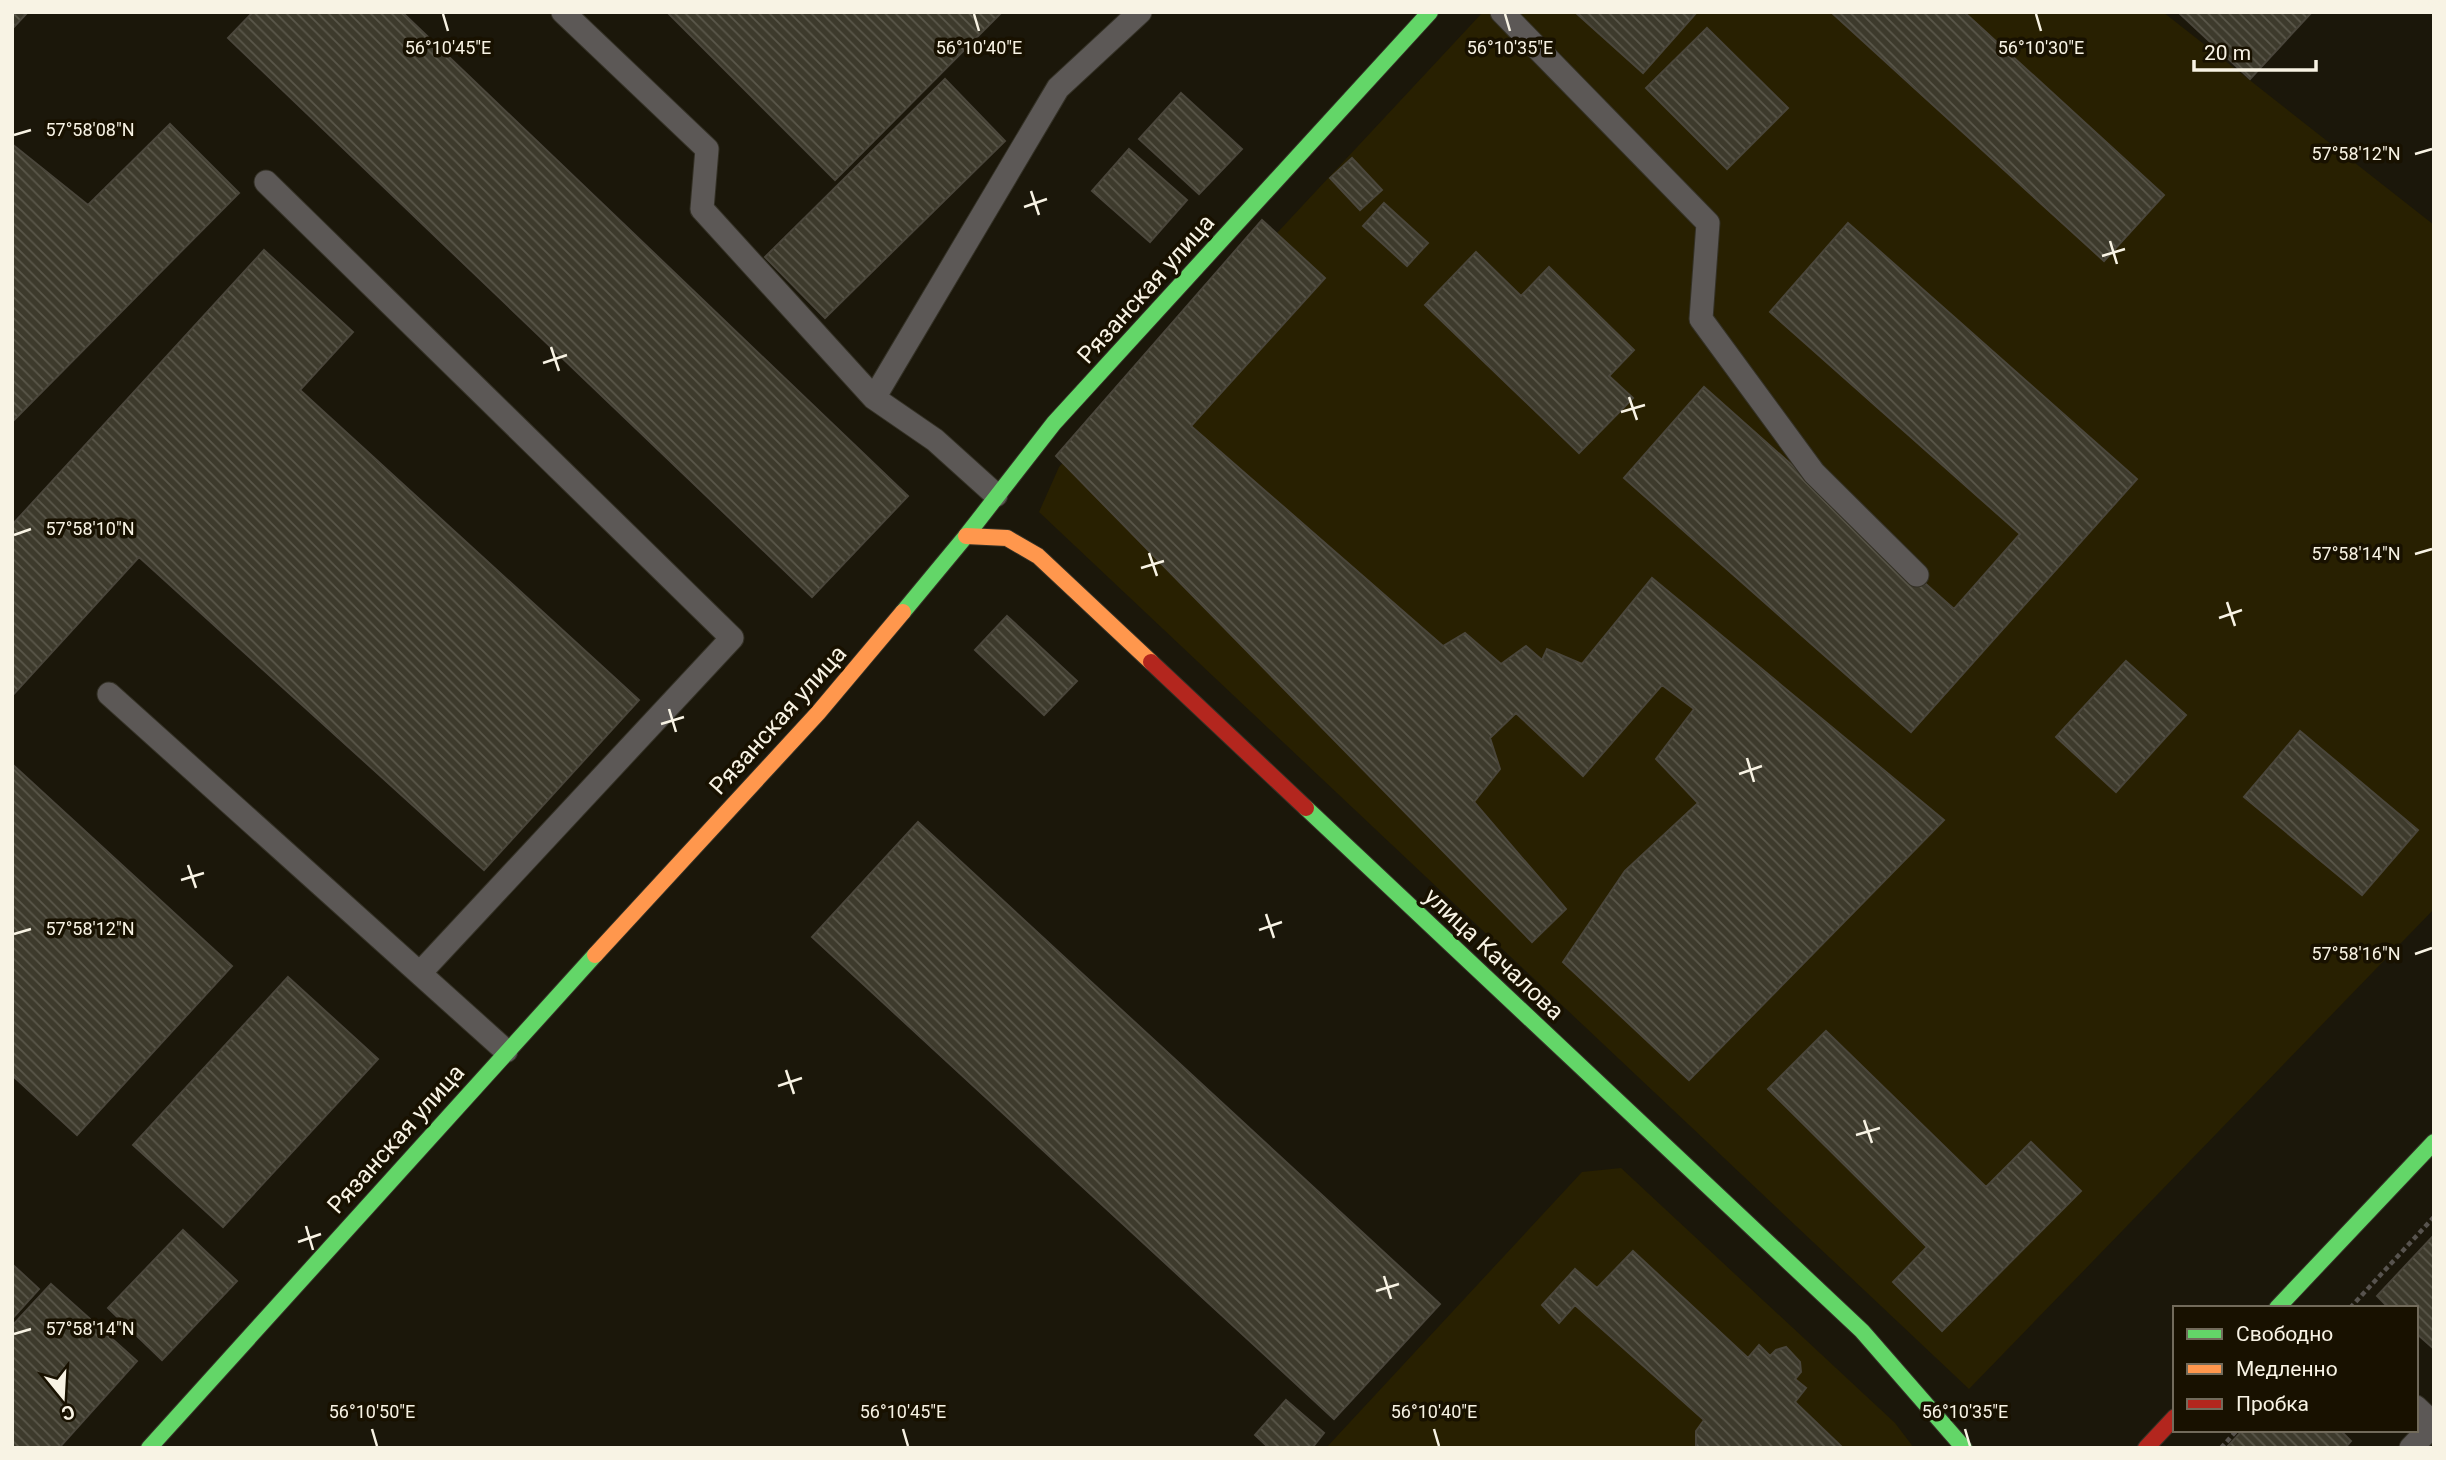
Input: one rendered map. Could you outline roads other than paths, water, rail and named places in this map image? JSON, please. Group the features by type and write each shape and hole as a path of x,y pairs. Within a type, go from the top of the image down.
{"main road":[{"name":"Рязанская улица","path":"149,1448 506,1051 818,713 966,536 1054,423 1430,12"},
{"name":"улица Качалова","path":"966,536 1007,538 1038,556 1862,1331 1964,1448"},
{"path":"2279,1306 2434,1142"},
{"path":"2146,1448 2173,1419"}],"lane":[{"path":"563,12 707,149 702,209 874,398 935,440 996,495"},
{"path":"874,398 1058,88 1140,12"},
{"path":"1502,12 1708,223 1701,319 1814,473 1917,575"},
{"path":"266,182 732,638 419,973"},
{"path":"109,694 506,1051"},
{"path":"2294,1289 2311,1306"},
{"path":"2410,1448 2434,1424 2418,1409"}]}
